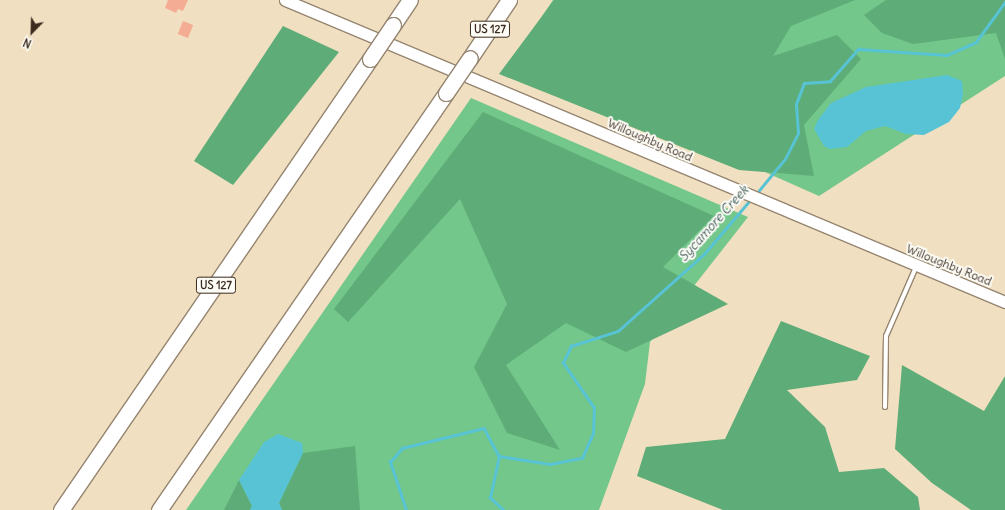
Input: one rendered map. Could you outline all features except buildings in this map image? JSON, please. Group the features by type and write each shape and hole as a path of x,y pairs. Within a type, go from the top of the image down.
{"highway":[{"name":"US 127","path":"61,510 410,0"},
{"name":"US 127","path":"159,510 510,0"},
{"path":"52,510 104,446"}],"street":[{"name":"Willoughby Road","path":"285,0 297,2 722,184 1005,302"}],"lane":[{"path":"885,407 886,336 916,266"}],"green space":[{"path":"553,0 1005,0 1005,76 819,196 513,60"},
{"path":"554,0 855,0 791,26 773,56 837,35 861,59 804,125 814,176 739,170 499,74"},
{"path":"886,0 1005,0 1005,59 996,33 913,44 882,33 864,15"},
{"path":"283,26 339,52 233,185 194,161"},
{"path":"471,98 748,217 650,342 645,384 599,510 186,510"},
{"path":"483,112 714,216 663,267 728,304 626,352 566,323 506,365 560,450 507,433 474,367 507,304 460,199 348,322 334,309"},
{"path":"781,321 870,356 857,380 787,390 825,427 839,472 884,468 918,497 920,510 723,510 637,476 646,447 725,439"},
{"path":"902,365 984,411 1005,376 1005,510 971,510 932,483 895,449"},
{"path":"355,446 360,510 282,510 279,503 303,453"},
{"path":"239,480 252,506 250,510 224,510"}],"water":[{"path":"947,75 962,81 963,95 960,108 949,122 924,135 906,134 885,126 866,131 847,147 830,149 824,146 814,129 818,120 831,103 866,87"},
{"path":"278,434 302,443 303,453 279,503 282,510 250,510 252,506 239,480 264,442"}],"waterway":[{"name":"Sycamore Creek","path":"756,194 785,159 798,133 796,104 804,83 830,81 858,49 947,55 976,42 1005,2"},
{"name":"Sycamore Creek","path":"503,510 490,498 499,456 550,464 582,458 593,433 594,408 563,363 571,346 618,331 704,254 751,199"},
{"path":"406,510 390,462 402,448 484,428 499,456"}]}
